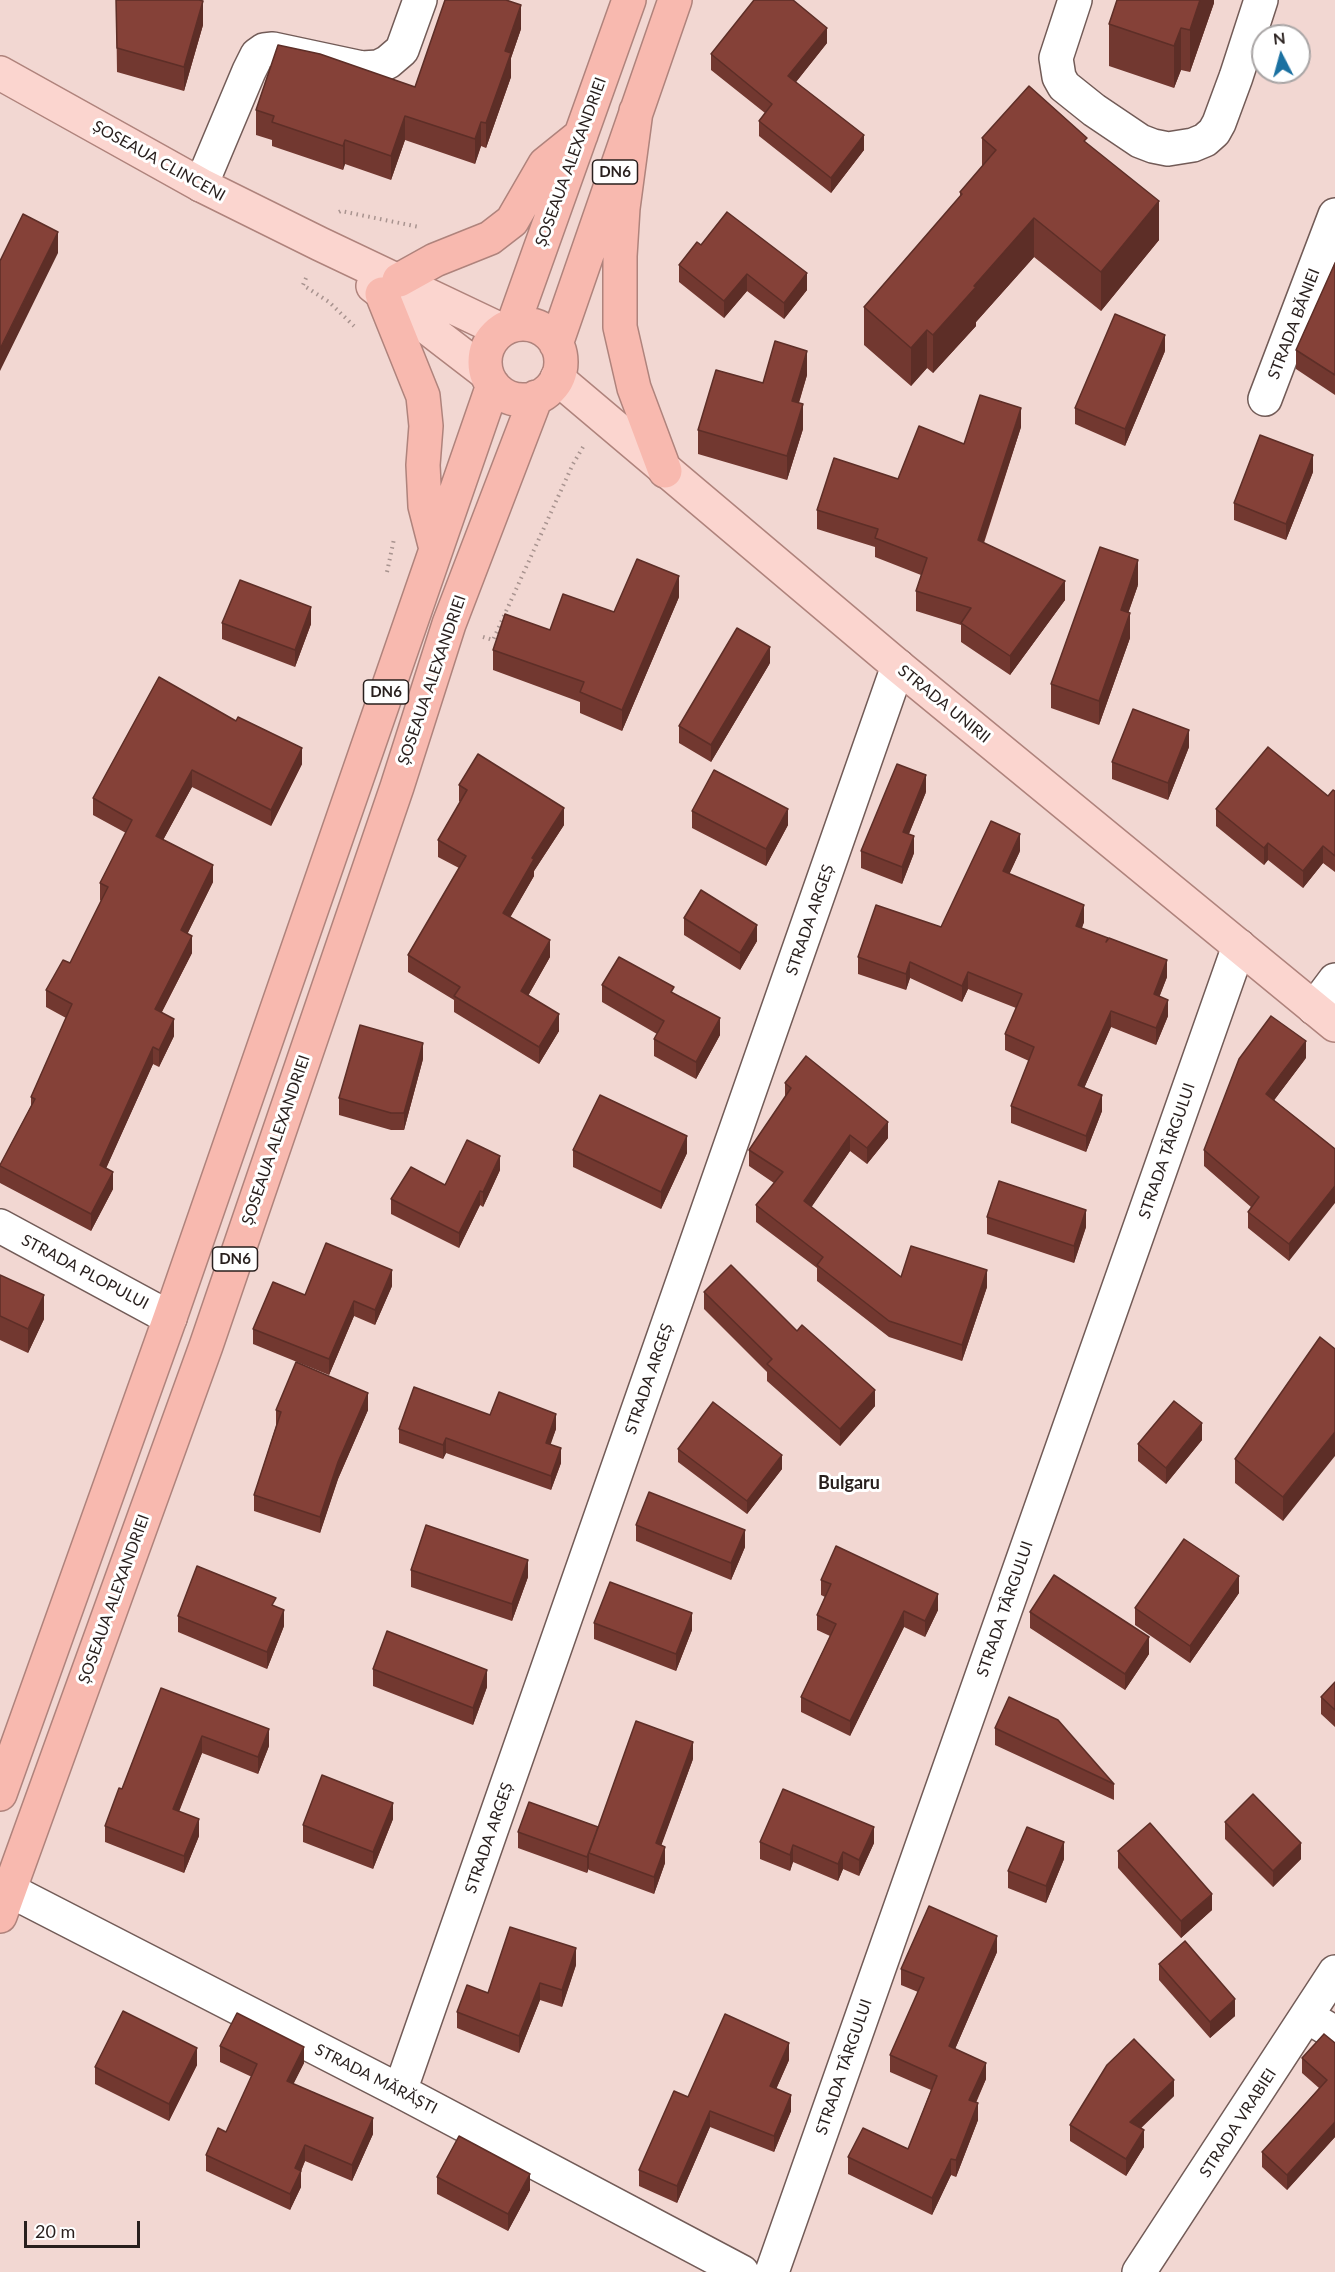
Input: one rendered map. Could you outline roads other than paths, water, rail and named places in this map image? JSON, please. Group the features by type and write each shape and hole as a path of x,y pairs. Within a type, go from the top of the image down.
{"highway":[{"name":"ȘOSEAUA ALEXANDRIEI","path":"507,327 581,135 629,0"},
{"name":"DN6","path":"547,388 561,368 556,344 675,0"},
{"path":"636,111 623,208 620,327 634,388 665,471"},
{"path":"436,549 425,506 423,465 426,426 423,396 391,287 435,260 490,238 512,221 545,164 581,135"},
{"path":"507,327 523,323 543,329 556,344"},
{"name":"DN6","path":"0,1794 170,1318 436,549 489,379 486,352 495,335 507,327"},
{"path":"489,379 498,391 519,400 547,388"},
{"name":"ȘOSEAUA ALEXANDRIEI","path":"5,1903 206,1346 450,624 547,388"}],"main road":[{"name":"ȘOSEAUA CLINCENI","path":"0,73 201,185 320,244 391,287 489,379"},
{"name":"ȘOSEAUA CLINCENI","path":"391,287 507,327"},
{"name":"STRADA UNIRII","path":"547,388 601,416 898,666 1324,1016"}],"street":[{"path":"201,185 257,55 264,50 273,49 362,68 378,67 402,50 420,0"},
{"path":"1075,0 1056,58 1059,77 1064,86 1094,110 1140,141 1168,149 1193,145 1205,140 1214,132 1236,77 1261,0"},
{"name":"STRADA BĂNIEI","path":"1265,399 1335,215"},
{"name":"STRADA ARGEȘ","path":"400,2091 898,666"},
{"name":"STRADA TÂRGULUI","path":"772,2272 1239,946"},
{"path":"1324,1016 1335,980"},
{"name":"STRADA PLOPULUI","path":"0,1226 170,1318"},
{"name":"STRADA MĂRĂȘTI","path":"5,1903 400,2091 742,2272"},
{"name":"STRADA VRABIEI","path":"1139,2272 1308,2017 1335,1972"},
{"path":"1308,2017 1335,2033"}],"district":[{"name":"Bulgaru","path":"849,1483"}]}
